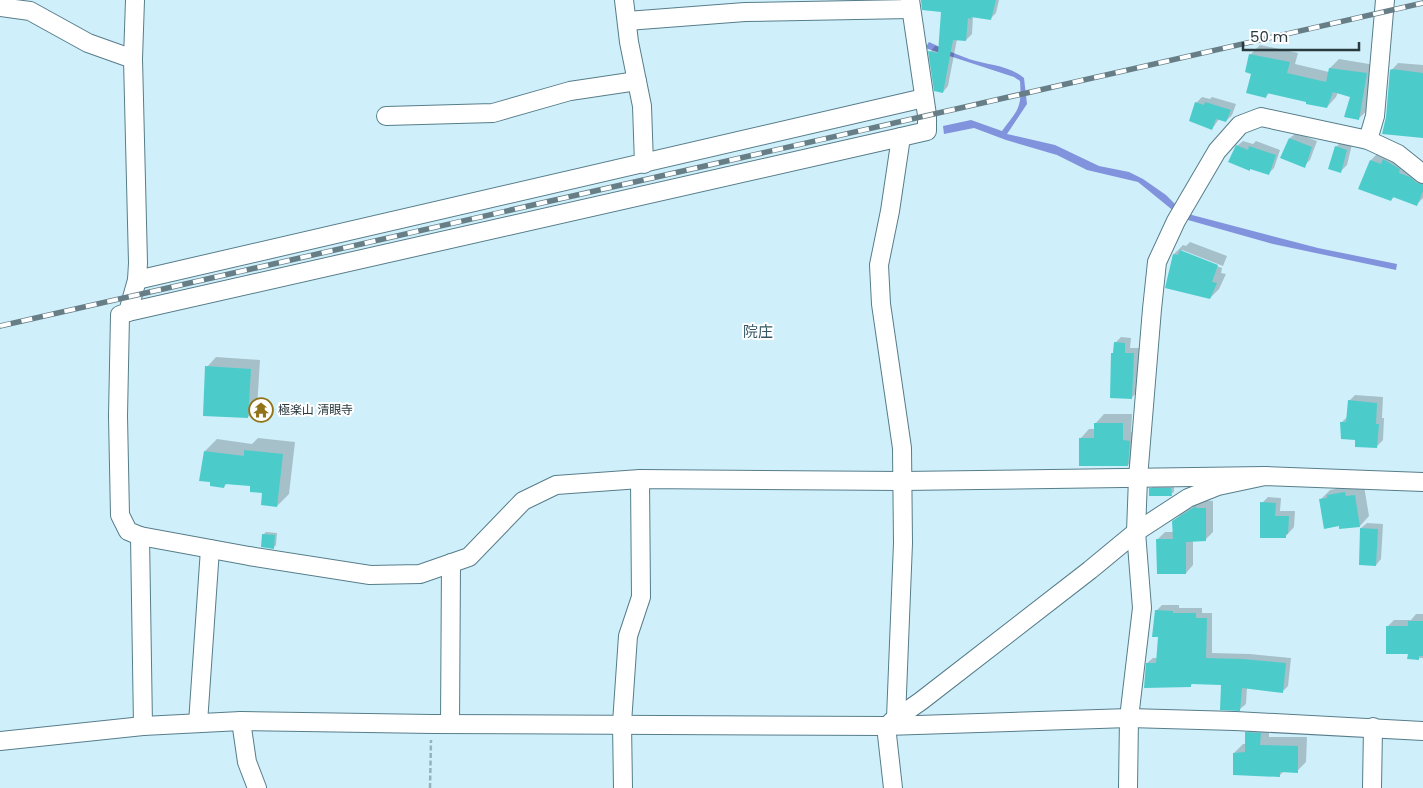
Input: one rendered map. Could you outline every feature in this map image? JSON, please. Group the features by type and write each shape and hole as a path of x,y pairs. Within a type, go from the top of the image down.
{"street":[{"path":"128,312 137,280 138,263 133,59 135,0"},
{"path":"624,0 642,106 644,164"},
{"path":"1368,140 1375,116 1385,0"},
{"path":"627,21 745,12 911,4 927,131 120,315 118,416 120,514 128,531 140,536 210,549 370,575 420,574 468,557 523,501 556,485 640,478 902,481 1265,476 1423,482"},
{"path":"0,8 30,11 88,43 133,59"},
{"path":"386,116 493,113 570,91 637,81"},
{"path":"137,280 924,98"},
{"path":"1128,788 1129,718 1142,608 1136,532 1138,478 1152,309 1158,262 1176,221 1217,151 1240,126 1261,116 1368,140 1398,154 1423,174"},
{"path":"893,788 891,722 903,542 902,448 881,304 879,265 890,211 901,136"},
{"path":"891,722 1075,582 1136,532 1188,498 1218,486 1265,476"},
{"path":"623,788 622,723 628,636 641,596 640,478"},
{"path":"140,536 143,726"},
{"path":"198,723 210,549"},
{"path":"450,724 451,563"},
{"path":"0,741 143,726 241,721 450,724 891,722 1129,718 1423,730"},
{"path":"241,721 247,762 257,788"},
{"path":"1372,788 1373,727"}],"path":[{"path":"430,788 432,724"}],"water":[{"path":"929,42 969,59 1012,70 1024,78 1027,104 1007,134 1055,145 1099,166 1129,172 1143,179 1192,215 1318,248 1397,264 1396,270 1273,244 1188,220 1138,182 1087,170 1057,155 1006,140 974,128 944,134 943,126 971,120 1002,131 1018,108 1020,81 1014,77 925,48"}],"building":[{"path":"921,0 996,0 991,20 968,18 966,41 953,40 943,93 934,91 928,51 938,53 941,12 922,10"},
{"path":"1249,54 1290,62 1287,73 1326,82 1329,68 1367,73 1359,120 1344,117 1350,97 1333,92 1327,108 1267,93 1266,98 1246,93 1251,74 1245,72"},
{"path":"1390,70 1423,73 1423,138 1382,134 1386,117"},
{"path":"1195,102 1204,105 1205,102 1231,110 1226,122 1216,119 1212,130 1189,121"},
{"path":"1289,138 1312,147 1305,168 1280,158"},
{"path":"1236,145 1248,150 1249,146 1276,155 1269,175 1250,169 1250,171 1228,162"},
{"path":"1335,146 1347,150 1341,173 1328,169"},
{"path":"1383,159 1400,169 1399,173 1410,177 1417,183 1423,184 1423,191 1417,206 1393,197 1391,201 1358,189 1370,160 1381,164"},
{"path":"1180,250 1218,265 1212,282 1217,283 1210,299 1165,288 1173,254 1178,255"},
{"path":"1114,342 1125,343 1125,353 1134,353 1132,399 1110,398 1111,353 1113,353"},
{"path":"205,366 251,369 248,418 203,416"},
{"path":"1348,400 1377,403 1376,424 1379,424 1377,448 1355,447 1355,440 1341,439 1340,422 1346,422"},
{"path":"1094,423 1123,423 1123,440 1130,441 1128,466 1079,466 1079,438 1094,438"},
{"path":"244,450 283,454 277,507 261,505 262,493 250,492 250,486 225,484 224,488 210,486 210,482 199,481 204,451 244,456"},
{"path":"1149,488 1171,488 1172,496 1149,496"},
{"path":"1345,492 1346,496 1355,495 1360,527 1339,529 1339,526 1324,529 1319,499 1327,498 1327,495"},
{"path":"1260,502 1276,503 1275,516 1289,516 1286,538 1260,538"},
{"path":"1196,506 1196,508 1206,508 1206,541 1186,542 1186,574 1157,574 1156,539 1173,539 1172,521"},
{"path":"1360,528 1378,529 1376,566 1359,565"},
{"path":"262,534 275,535 274,549 261,547"},
{"path":"1155,610 1173,611 1173,613 1196,613 1196,618 1207,618 1206,658 1286,663 1283,693 1242,688 1240,711 1220,710 1221,685 1191,684 1191,687 1144,688 1146,663 1156,663 1158,637 1152,637"},
{"path":"1408,621 1423,621 1423,656 1419,656 1419,660 1407,659 1408,654 1386,654 1386,626 1408,626"},
{"path":"1245,732 1261,733 1260,745 1298,746 1298,773 1280,772 1280,777 1233,775 1233,753 1245,752"}],"railway":[{"path":"0,326 1423,3"}],"place":[{"name":"極楽山 清眼寺","path":"261,410"}],"district":[{"name":"院庄","path":"758,332"}]}
